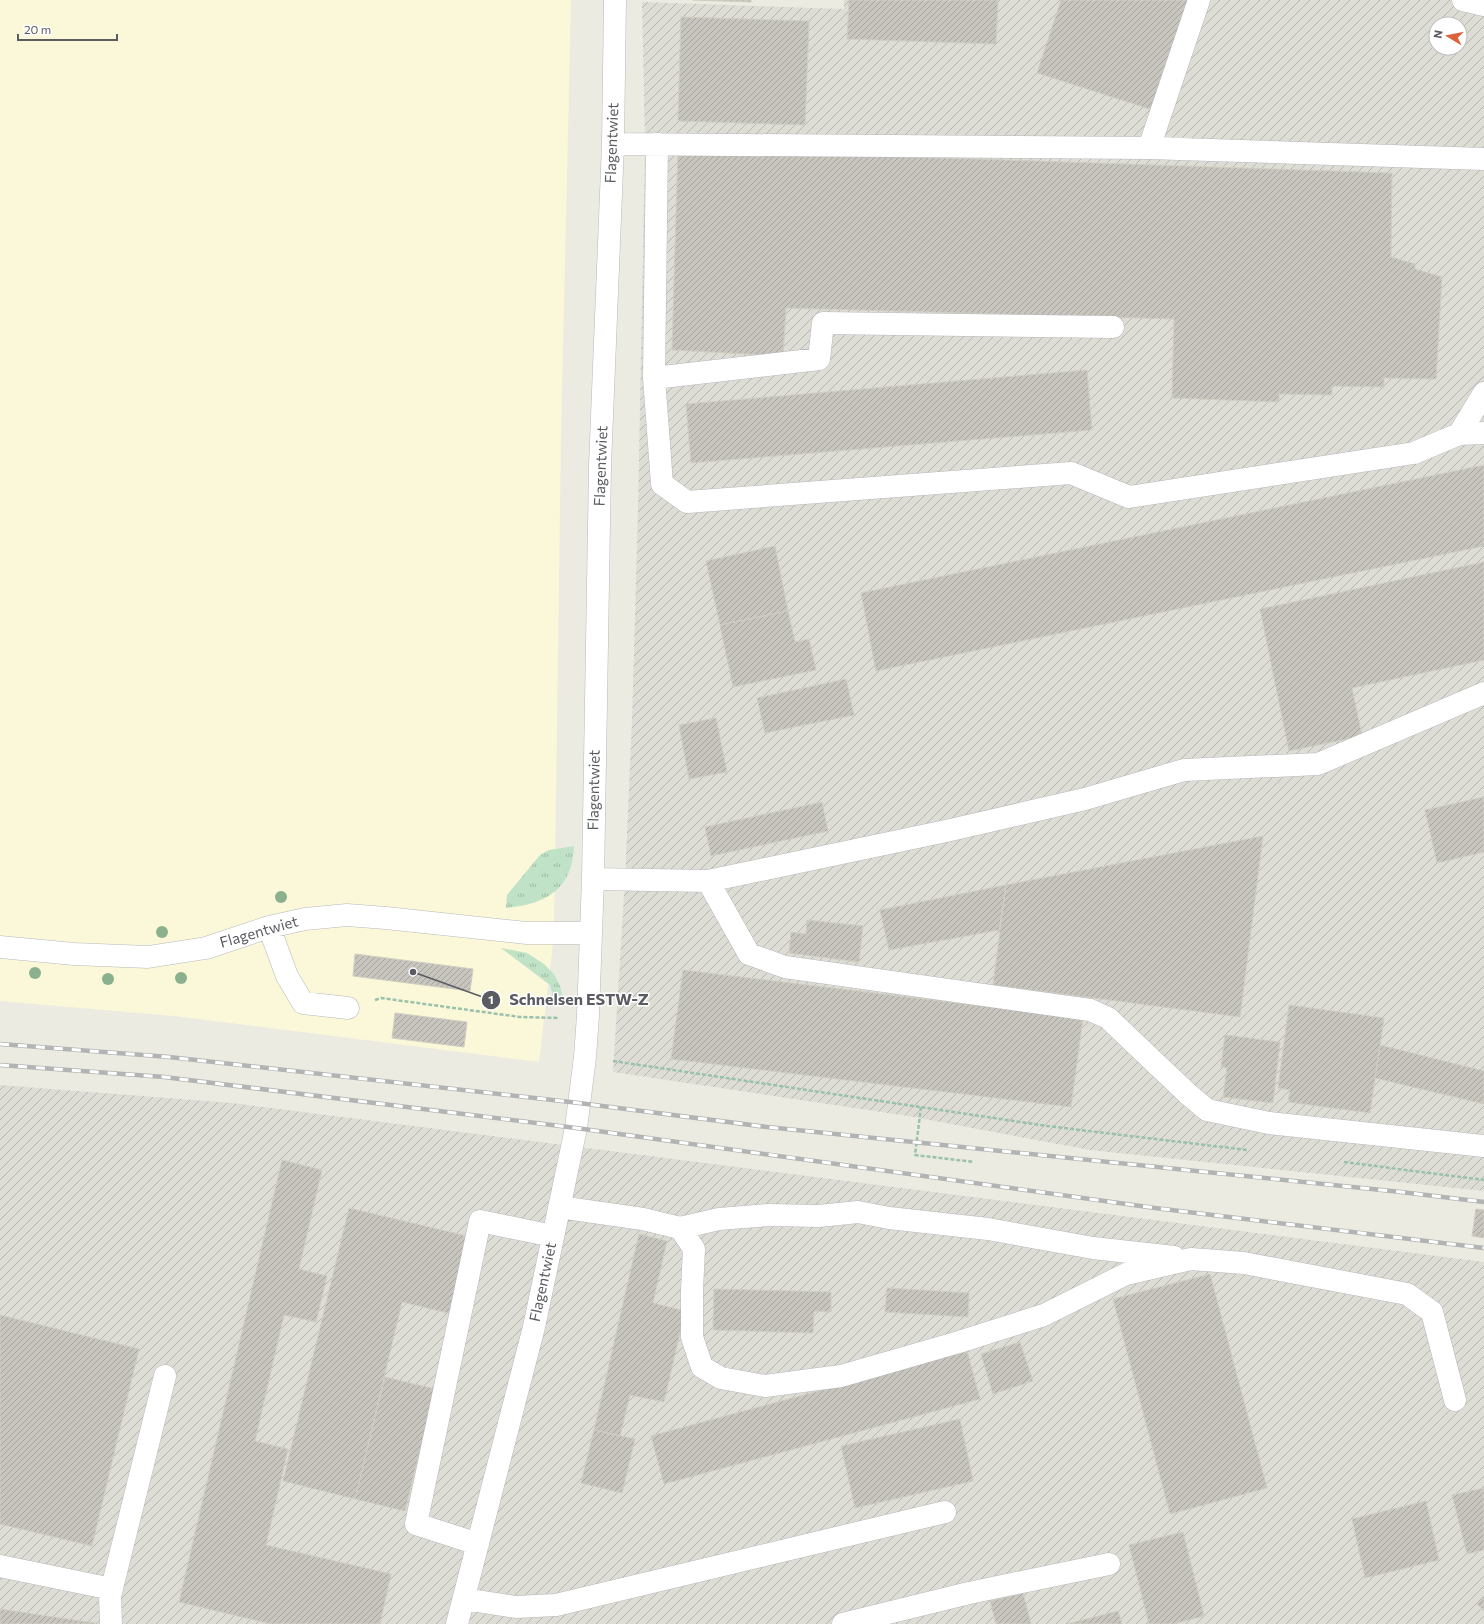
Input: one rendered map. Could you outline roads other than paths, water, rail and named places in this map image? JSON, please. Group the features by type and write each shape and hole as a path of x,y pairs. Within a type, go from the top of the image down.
{"street":[{"name":"Flagentwiet","path":"457,1624 534,1327 576,1128 584,1057 588,1015 593,879 600,466 613,144 615,0"},
{"path":"1149,148 1199,0"},
{"path":"1462,0 1484,4"},
{"path":"613,144 1149,148 1484,159"},
{"path":"657,144 654,378 662,484 687,502 1071,472 1129,497 1414,453 1459,434 1484,433"},
{"path":"654,378 819,358 823,323 1113,327"},
{"path":"1459,434 1484,393"},
{"path":"593,879 708,881 946,832 1085,799 1184,770 1318,764 1484,693"},
{"path":"708,881 749,954 785,967 1090,1010 1108,1018 1188,1094 1207,1110 1268,1123 1484,1146"},
{"name":"Flagentwiet","path":"0,947 74,954 148,957 206,948 268,927 305,919 347,915 527,933 590,933"},
{"path":"268,927 287,976 303,1003 348,1008"},
{"path":"559,1207 643,1219 680,1228 719,1219 769,1215 819,1216 858,1212 889,1218 988,1229 1093,1248 1191,1259 1244,1263 1407,1294 1432,1312 1455,1400"},
{"path":"478,1544 416,1524 480,1221 553,1236"},
{"path":"680,1228 694,1249 692,1337 702,1367 721,1378 765,1386 841,1376 959,1342 1044,1315 1126,1274 1191,1259"},
{"path":"111,1624 110,1596 165,1376"},
{"path":"464,1599 516,1607 556,1605 945,1512"},
{"path":"843,1624 969,1594 1109,1564"},
{"path":"0,1566 112,1589"}],"railway":[{"path":"0,1044 169,1057 579,1103 767,1127 1401,1192 1484,1202"},
{"path":"0,1065 164,1077 576,1128 1155,1208 1484,1248"}],"place":[{"name":"Schnelsen ESTW-Z","path":"413,972"}]}
